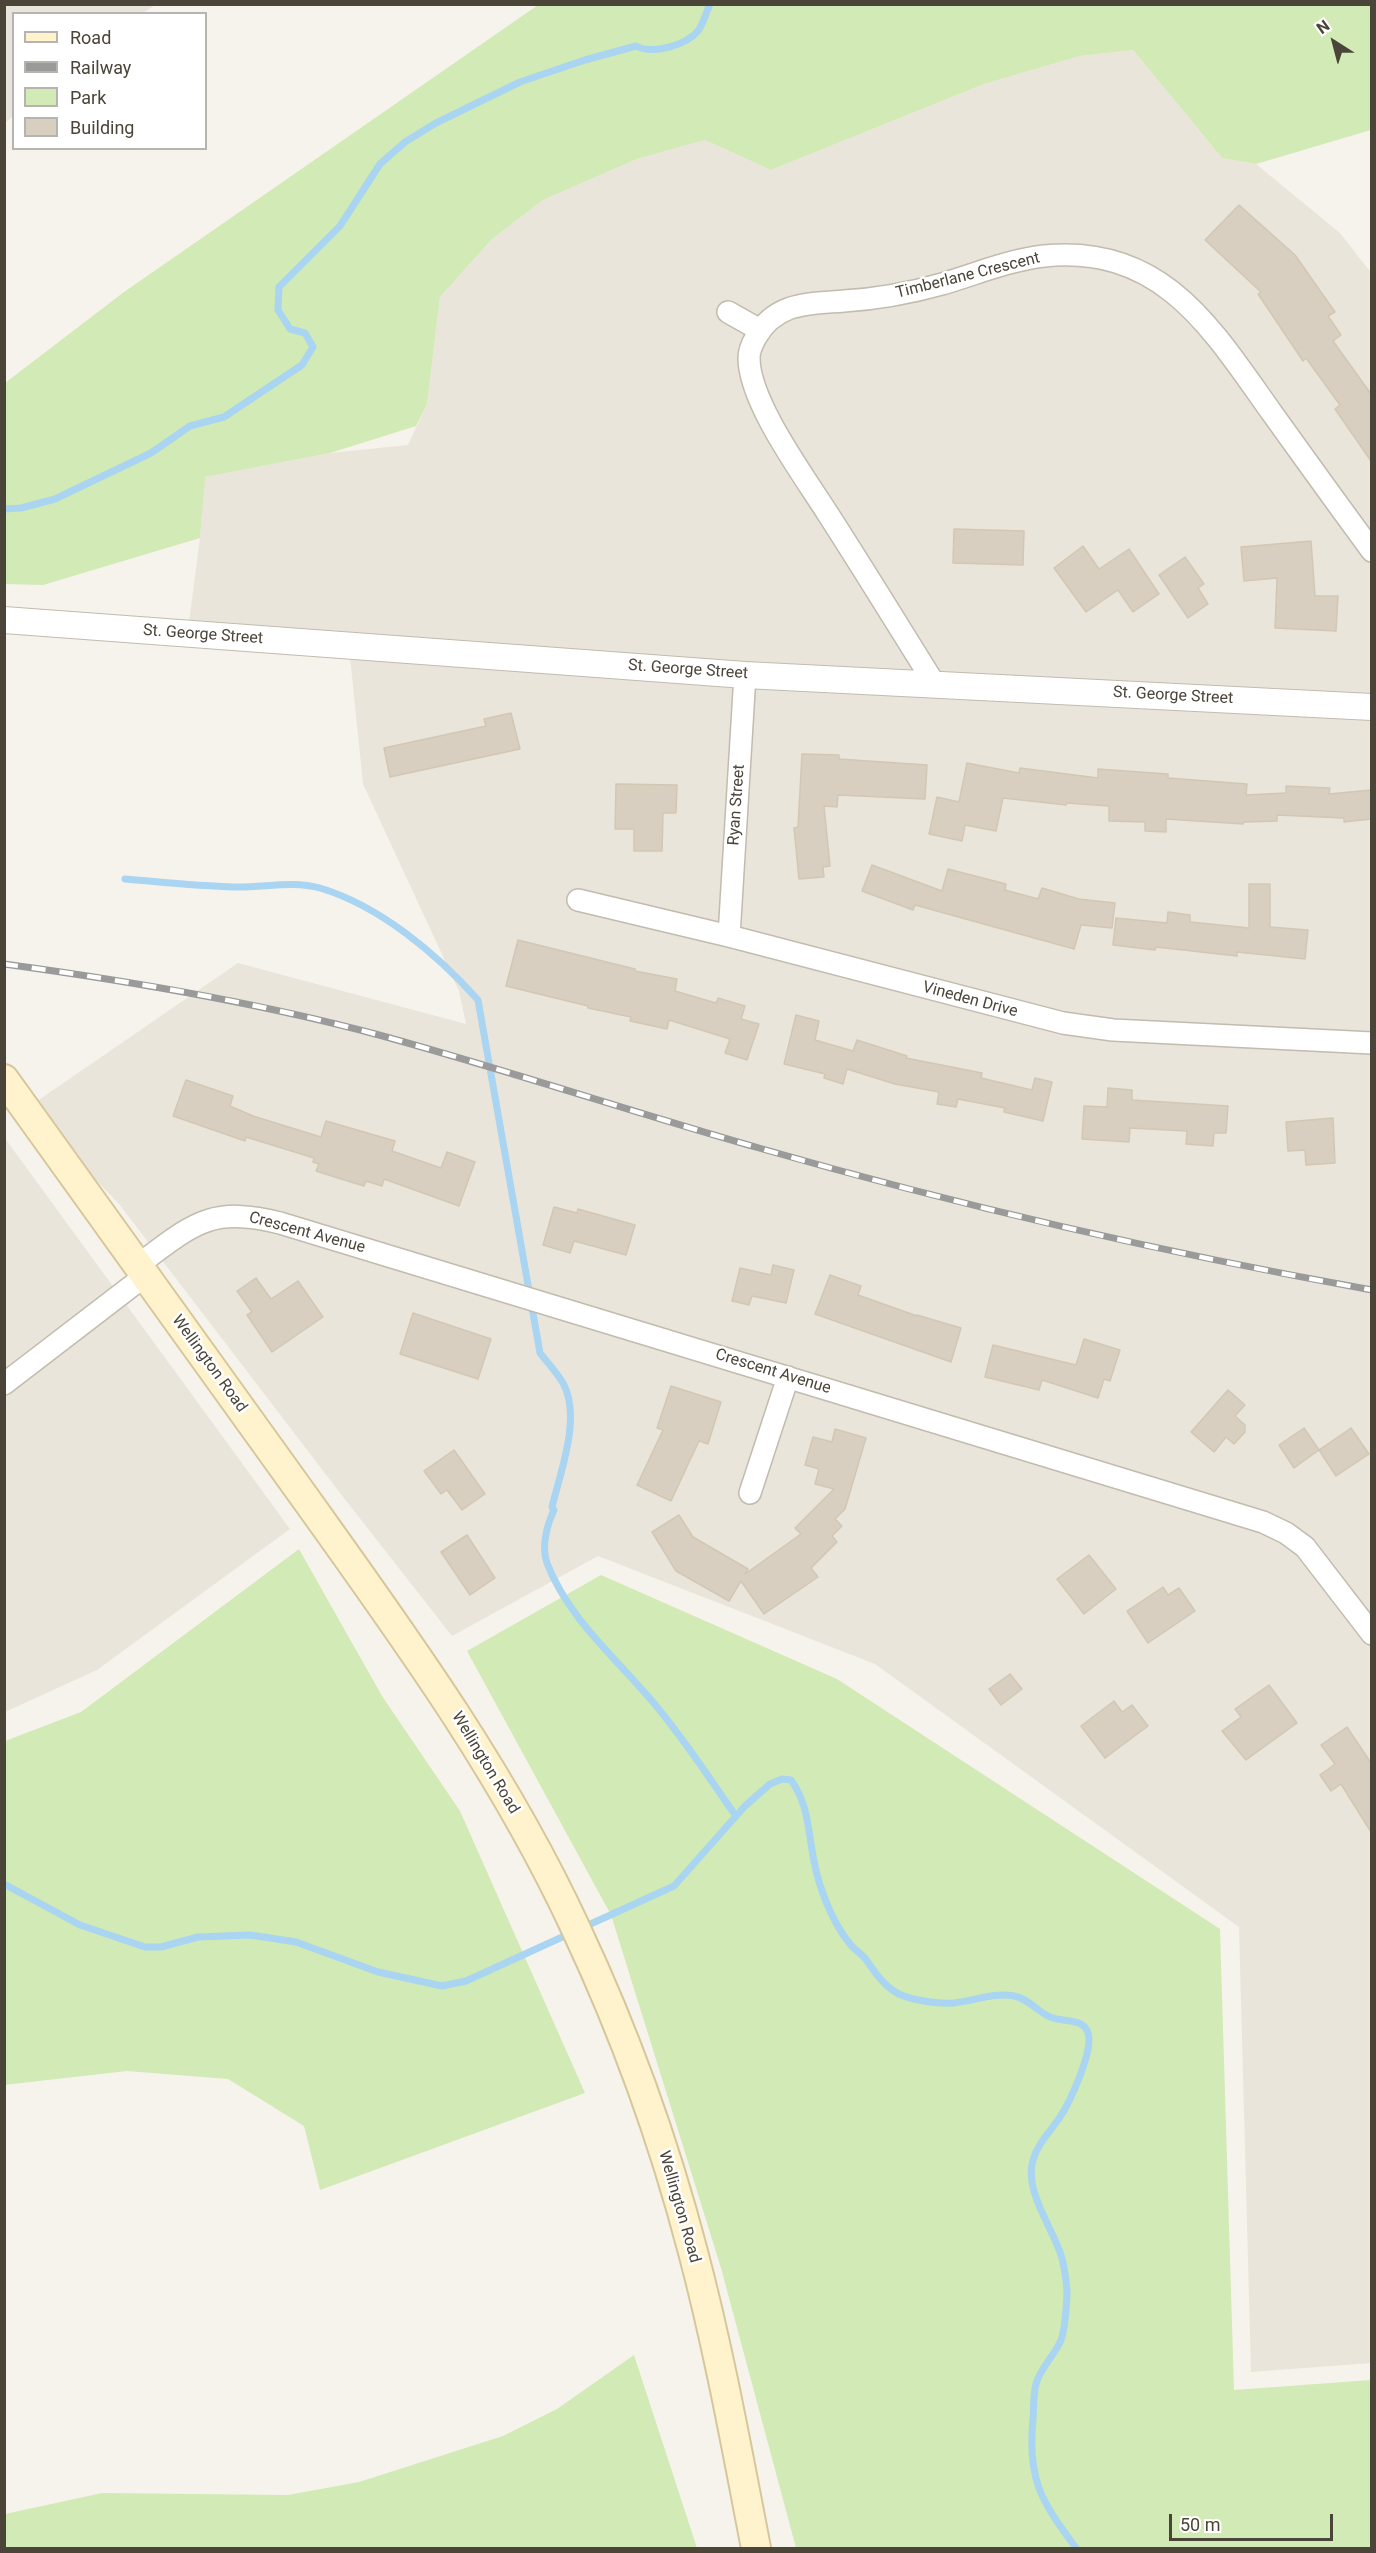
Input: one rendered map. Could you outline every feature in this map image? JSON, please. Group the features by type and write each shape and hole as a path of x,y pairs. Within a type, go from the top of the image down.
{"main road":[{"name":"Wellington Road","path":"4,1079 429,1671 495,1776 568,1911 634,2066 681,2208 695,2257 729,2408 756,2548"}],"street":[{"name":"Timberlane Crescent","path":"934,684 786,447 751,381 749,353 760,330 784,309 804,304 895,295 943,284 1019,260 1069,255 1112,261 1131,268 1170,289 1209,326 1371,551"},
{"path":"728,312 760,330"},
{"name":"St. George Street","path":"4,620 745,675 1371,707"},
{"name":"Ryan Street","path":"729,936 745,675"},
{"name":"Vineden Drive","path":"578,900 729,936 1063,1023 1113,1030 1371,1043"},
{"name":"Crescent Avenue","path":"4,1384 142,1270 177,1236 202,1222 227,1215 255,1216 1263,1522 1286,1533 1305,1547 1371,1634"},
{"path":"750,1493 788,1377"}],"shaded area":[{"path":"5,4 155,4 144,12 12,12 12,117 5,123"},
{"path":"1133,50 1222,158 1256,164 1340,233 1372,274 1371,2363 1251,2372 1239,1927 875,1664 598,1556 452,1636 119,1204 27,1108 238,963 466,1024 459,991 363,784 348,637 188,630 200,538 204,477 330,453 408,445 427,404 440,297 491,240 543,200 637,159 705,140 771,170 984,84 1080,56"},
{"path":"4,1137 290,1529 97,1670 5,1712"}],"green space":[{"path":"538,5 1371,5 1371,130 1256,164 1222,158 1133,50 1080,56 984,84 771,170 705,140 637,159 543,200 491,240 440,297 427,404 416,426 330,453 205,477 200,538 43,585 5,584 5,383 124,292"},
{"path":"299,1549 382,1696 460,1811 585,2093 320,2190 304,2126 228,2079 127,2071 4,2085 5,1741 81,1712"},
{"path":"601,1575 837,1679 1220,1929 1234,2390 1371,2380 1371,2548 796,2548 721,2268 611,1915 467,1651"},
{"path":"634,2355 697,2548 5,2548 5,2514 102,2493 288,2495 359,2482 503,2436 557,2409"}],"building":[{"path":"1239,205 1295,255 1335,312 1328,316 1341,335 1333,341 1371,394 1371,461 1335,409 1340,405 1306,358 1303,361 1258,294 1261,292 1205,240"},
{"path":"954,529 1024,531 1023,565 953,563"},
{"path":"1311,541 1315,596 1338,596 1336,631 1275,628 1277,578 1244,581 1241,547"},
{"path":"1083,546 1099,569 1129,549 1159,594 1133,612 1118,590 1086,612 1054,568"},
{"path":"1185,557 1204,584 1198,588 1208,604 1188,618 1159,575"},
{"path":"511,713 520,749 390,777 384,748 486,726 484,719"},
{"path":"802,754 839,755 839,759 927,765 925,799 838,795 837,807 824,806 830,866 823,867 824,877 799,879 794,828 798,827"},
{"path":"967,763 1019,773 1020,768 1098,778 1098,769 1168,774 1168,778 1247,784 1246,795 1286,793 1286,786 1330,788 1329,794 1371,790 1371,819 1344,822 1344,818 1277,815 1277,821 1244,822 1243,824 1166,819 1166,832 1145,831 1145,822 1109,821 1109,806 1067,803 1066,805 1003,798 996,831 965,825 962,841 929,834 937,797 959,802"},
{"path":"616,784 677,785 676,813 663,813 662,851 634,851 634,829 615,829"},
{"path":"872,865 942,891 948,869 1006,884 1005,890 1038,899 1042,888 1079,899 1115,903 1112,928 1081,925 1074,949 915,905 913,910 862,891"},
{"path":"1249,884 1270,884 1270,927 1308,930 1305,959 1237,952 1237,956 1156,947 1155,950 1113,945 1116,918 1167,923 1168,912 1190,915 1190,922 1249,928"},
{"path":"518,940 635,969 635,971 677,979 675,991 716,1003 718,998 745,1006 741,1019 759,1024 747,1060 725,1053 730,1039 669,1020 667,1029 630,1021 631,1017 506,986"},
{"path":"796,1015 819,1021 815,1040 853,1051 857,1040 907,1056 906,1058 982,1073 981,1078 1032,1090 1035,1078 1052,1082 1043,1121 1004,1112 1005,1108 958,1099 956,1107 937,1104 939,1092 895,1084 847,1069 843,1084 824,1078 825,1074 784,1064"},
{"path":"186,1080 233,1096 230,1106 253,1116 321,1137 326,1121 395,1141 392,1151 441,1168 447,1152 475,1162 459,1206 384,1179 382,1186 366,1181 364,1186 341,1179 316,1171 319,1164 313,1162 314,1158 246,1137 245,1141 173,1116"},
{"path":"1108,1088 1132,1090 1132,1100 1228,1106 1226,1133 1214,1133 1213,1146 1186,1144 1187,1131 1130,1128 1129,1142 1082,1139 1084,1106 1107,1107"},
{"path":"1333,1118 1335,1163 1306,1165 1305,1150 1288,1151 1286,1122"},
{"path":"554,1207 577,1213 578,1209 635,1225 626,1255 574,1241 570,1253 543,1245"},
{"path":"773,1265 794,1270 786,1303 752,1296 749,1305 732,1301 740,1268 771,1275"},
{"path":"830,1275 861,1286 858,1295 917,1316 961,1328 951,1362 815,1314"},
{"path":"256,1278 271,1299 298,1281 323,1317 272,1352 247,1315 252,1312 237,1291"},
{"path":"413,1313 491,1339 478,1379 400,1354"},
{"path":"1084,1339 1120,1350 1110,1381 1104,1379 1098,1398 1042,1380 1039,1390 985,1377 993,1345 1076,1365"},
{"path":"671,1386 721,1402 708,1444 699,1441 671,1501 637,1485 663,1430 657,1428"},
{"path":"1228,1390 1245,1405 1235,1416 1245,1425 1245,1432 1234,1444 1226,1437 1214,1452 1191,1432"},
{"path":"1304,1428 1319,1450 1294,1468 1279,1445"},
{"path":"1351,1428 1369,1454 1336,1476 1319,1450"},
{"path":"835,1429 866,1438 845,1509 835,1519 842,1526 832,1536 837,1542 811,1568 818,1577 764,1614 741,1581 729,1601 676,1571 652,1532 679,1515 693,1537 748,1569 745,1574 801,1534 795,1528 834,1489 815,1484 819,1469 805,1465 813,1437 832,1442"},
{"path":"454,1450 485,1494 462,1510 447,1490 441,1494 424,1471"},
{"path":"467,1535 495,1578 470,1595 441,1552"},
{"path":"1089,1555 1116,1589 1084,1614 1057,1579"},
{"path":"1163,1587 1168,1595 1179,1588 1195,1611 1148,1643 1127,1611"},
{"path":"1010,1674 1022,1689 1001,1705 989,1689"},
{"path":"1269,1685 1297,1723 1246,1760 1222,1731 1241,1717 1235,1709"},
{"path":"1114,1701 1122,1712 1132,1705 1148,1726 1105,1758 1081,1726"},
{"path":"1347,1727 1371,1763 1371,1832 1341,1784 1331,1791 1320,1775 1335,1764 1321,1745"}],"waterway":[{"path":"4,509 21,508 55,499 151,453 190,426 224,417 302,365 313,347 305,333 290,329 278,310 279,287 340,226 380,164 405,142 436,123 520,82 636,46 643,49 660,49 686,41 698,31 710,4"},
{"path":"125,879 220,886 288,884 320,888 342,896 386,919 426,949 478,1000 540,1353 563,1383 570,1412 568,1445 546,1536 545,1557 567,1602 663,1715 736,1816"},
{"path":"584,1927 674,1886 745,1806 770,1784 782,1779 791,1780 805,1809 816,1871 832,1915 850,1944 889,1987 899,1994 927,2002 954,2003 999,1995 1014,1996 1025,2000 1048,2016 1073,2021 1086,2028 1089,2041 1088,2051 1080,2076 1060,2117 1038,2148 1031,2172 1032,2184 1040,2208 1061,2255 1067,2290 1065,2323 1061,2340 1041,2372 1035,2388 1032,2458 1045,2502 1076,2548"},
{"path":"4,1884 80,1925 145,1947 161,1947 198,1937 250,1935 296,1942 378,1972 442,1986 466,1981 571,1933"}],"railway":[{"path":"4,964 193,993 333,1023 475,1062 759,1148 987,1209 1140,1244 1372,1290"}]}
